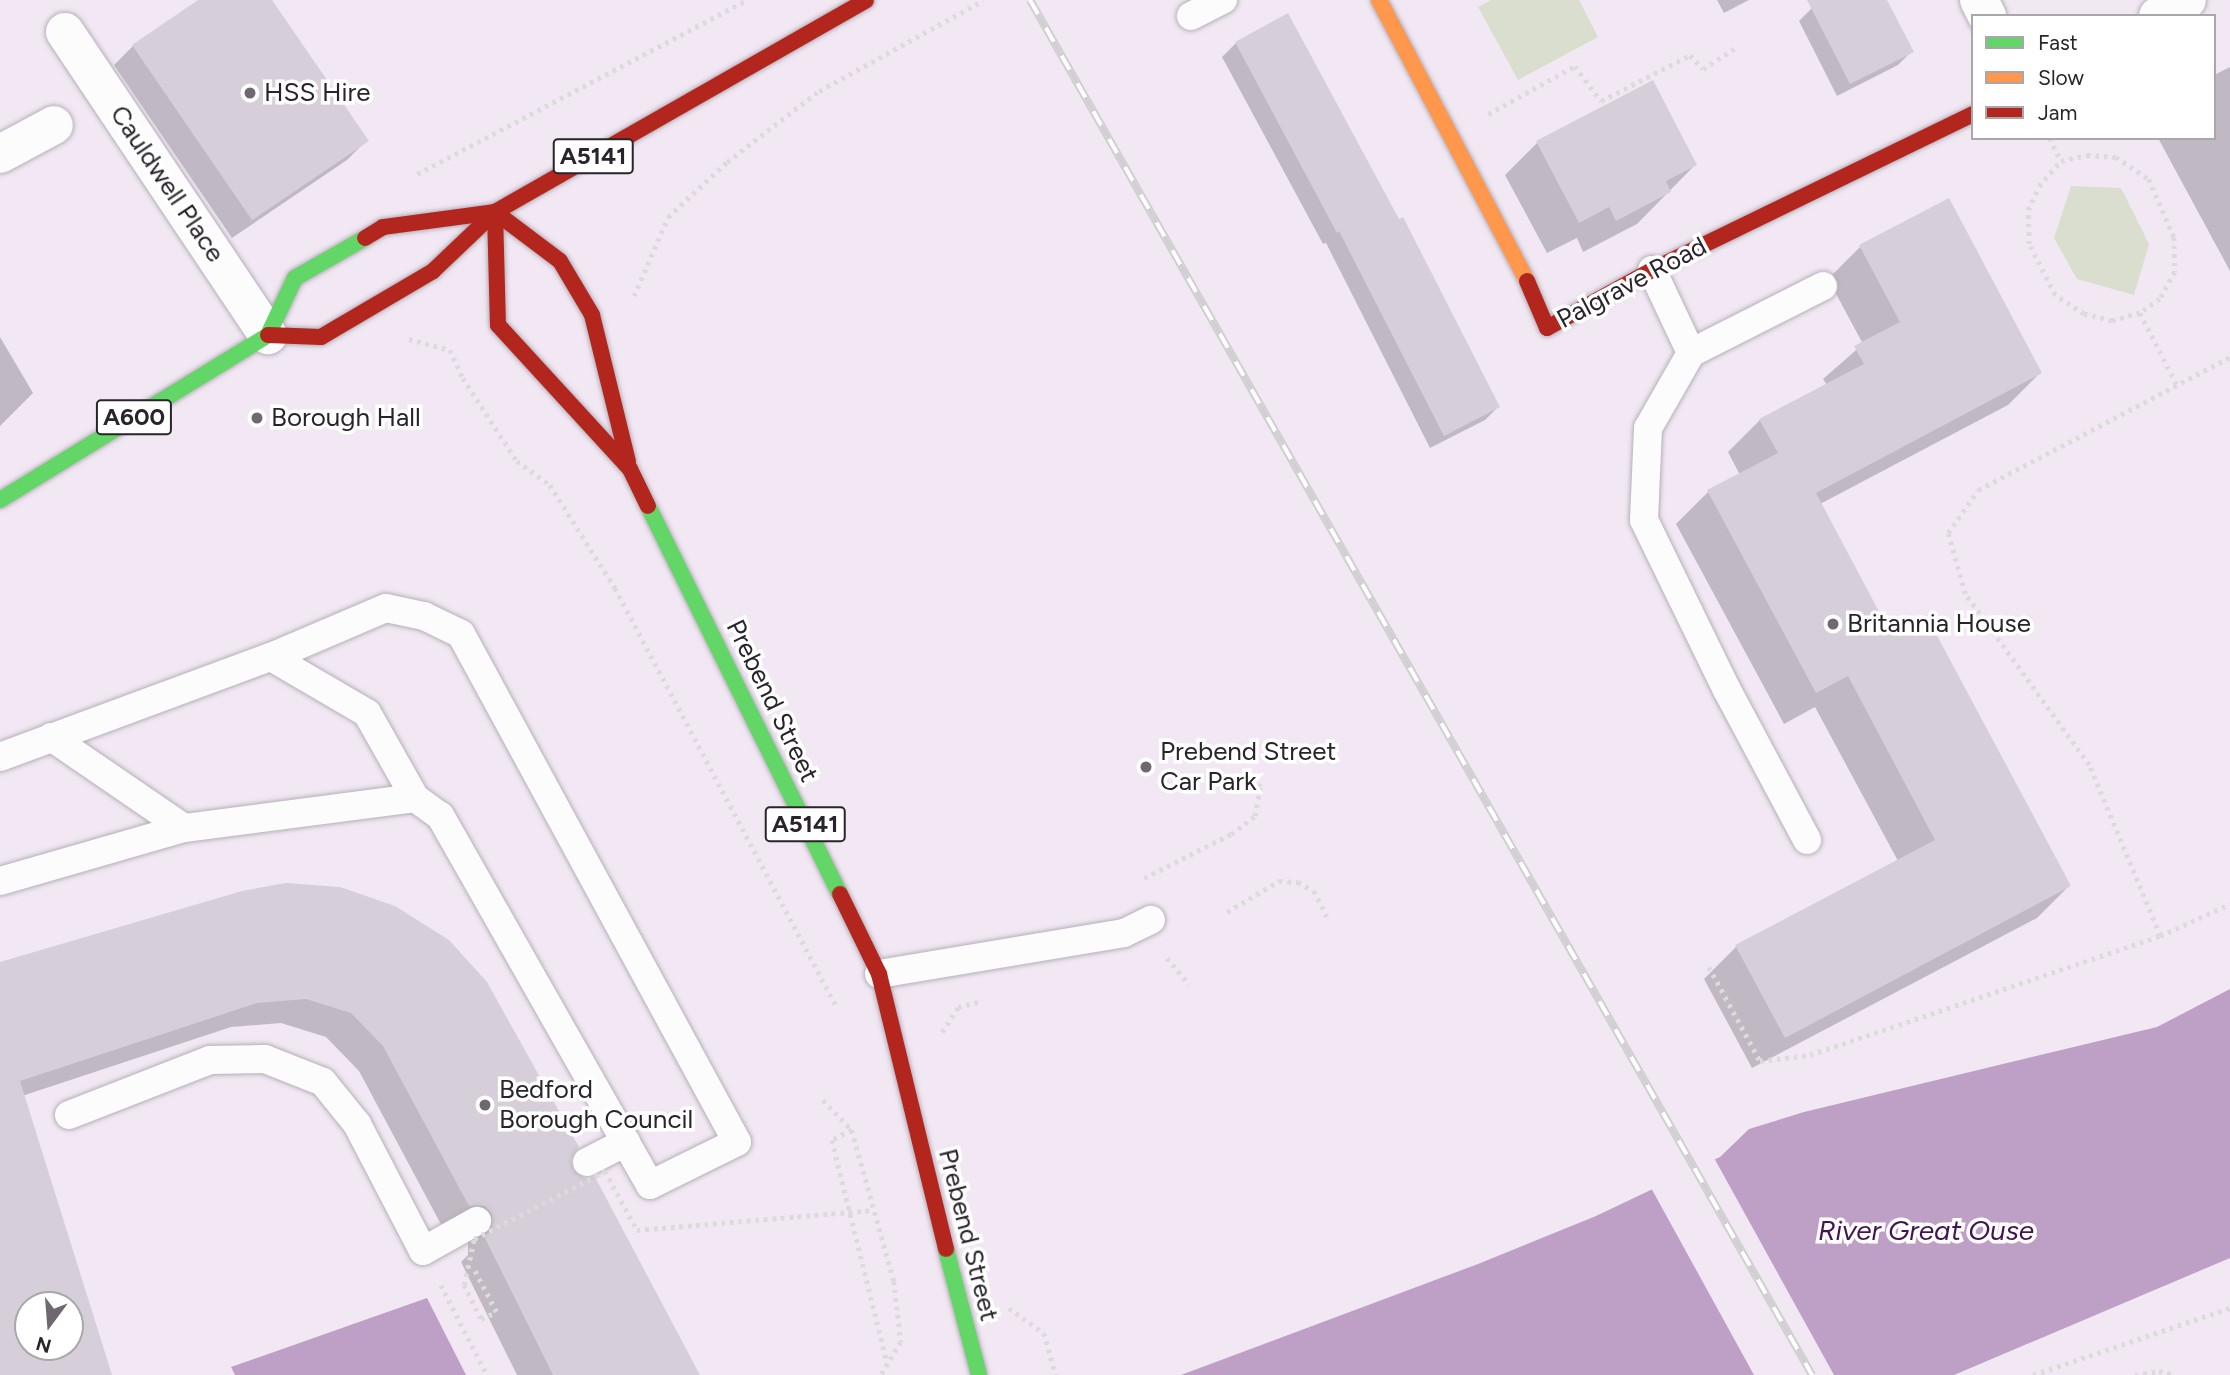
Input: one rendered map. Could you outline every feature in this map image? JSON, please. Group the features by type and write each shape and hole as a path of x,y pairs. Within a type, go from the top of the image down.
{"main road":[{"name":"A5141","path":"495,212 866,0"},
{"name":"Palgrave Road","path":"1379,0 1448,136 1534,293 1547,328 1652,270 1971,115"},
{"path":"495,212 433,271 320,337 268,335 295,278 383,227 495,212 560,261 592,315 630,469"},
{"name":"Prebend Street","path":"495,212 498,326 630,469 879,974 932,1196 979,1375"},
{"name":"A600","path":"0,500 268,335"}],"street":[{"path":"2162,14 2187,0"},
{"name":"Cauldwell Place","path":"65,32 268,335"},
{"path":"0,154 54,125"}],"lane":[{"path":"1191,16 1223,0"},
{"path":"1652,270 1691,353"},
{"path":"1807,840 1727,690 1644,520 1648,428 1691,353 1823,286"},
{"path":"0,757 271,657 386,608 424,616 461,634 737,1142 650,1185 440,816 415,798 367,713 271,657"},
{"path":"51,737 184,828"},
{"path":"0,881 184,828 415,798"},
{"path":"879,974 1124,933 1151,920"},
{"path":"69,1115 210,1060 265,1059 323,1082 357,1124 423,1251 477,1221"},
{"path":"587,1162 626,1142"}],"path":[{"path":"406,180 747,0"},
{"path":"633,299 668,217 727,162 820,91 984,0"},
{"path":"1448,136 1575,66 1601,101 1690,55 1703,69 1734,49"},
{"path":"2051,140 2062,161"},
{"path":"2087,155 2116,157 2149,179 2174,237 2175,272 2160,299 2140,313 2112,321 2084,314 2055,295 2039,264 2029,244 2028,210 2039,186 2062,161 2087,155"},
{"path":"2140,313 2177,385"},
{"path":"401,337 450,350 463,378 517,461 550,485 615,588 822,973 838,1010"},
{"path":"2160,936 2089,765 1965,594 1948,533 1978,490 2230,357"},
{"path":"1138,881 1231,834 1255,816 1261,787 1254,778"},
{"path":"1227,912 1279,881 1298,882 1314,891 1328,918"},
{"path":"1709,967 1760,1061 1810,1055 2160,936 2230,904"},
{"path":"823,1100 852,1130 894,1280 901,1342 881,1375"},
{"path":"852,1130 832,1140 888,1363"},
{"path":"462,1272 473,1267 496,1312 481,1319 464,1285 474,1239 605,1171 637,1230 874,1210"},
{"path":"451,1278 440,1283 487,1375"},
{"path":"1005,1305 1044,1333 1056,1375"},
{"path":"2033,1375 2230,1308"},
{"path":"2140,1374 2177,1375"}],"green space":[{"path":"1491,0 1579,0 1598,37 1518,80 1478,7"},
{"path":"2071,186 2121,188 2149,244 2134,295 2077,279 2054,238"}],"water":[{"name":"River Great Ouse","path":"2230,989 2230,1258 1954,1375 1181,1375 1478,1264 1596,1216 1720,1157 1749,1129 1804,1112 2157,1027"},
{"path":"427,1298 466,1375 235,1375 231,1367"}],"pier":[{"path":"1713,1156 1834,1375 1754,1375 1650,1186"}],"building":[{"name":"HSS Hire","path":"198,0 272,0 369,141 252,220 132,45"},
{"path":"1807,0 1887,0 1914,52 1850,84"},
{"path":"1288,13 1399,219 1403,217 1500,407 1444,436 1339,231 1337,233 1235,42"},
{"path":"1653,80 1697,165 1666,181 1671,192 1616,221 1609,207 1579,223 1536,141"},
{"name":"Britannia House","path":"1949,198 2042,373 1816,493 1891,634 1926,615 2071,886 1785,1038 1735,945 1935,840 1848,676 1816,693 1707,490 1778,453 1759,419 1864,364 1854,346 1900,322 1859,245"},
{"name":"Bedford Borough Council","path":"286,883 340,887 395,906 449,940 487,982 579,1147 571,1160 573,1170 585,1178 595,1177 700,1375 553,1375 484,1236 492,1229 492,1214 485,1206 469,1206 383,1046 351,1013 306,999 257,1003 20,1081 112,1375 0,1375 0,962 242,891"}],"railway":[{"path":"1030,0 1812,1375"}],"traffic: fast":[{"path":"0,500 268,335 295,278 365,238"},
{"path":"648,506 840,894"},
{"path":"946,1249 979,1375"}],"traffic: slow":[{"path":"1379,0 1527,281"}],"traffic: jam":[{"path":"365,238 383,227 495,212 866,0"},
{"path":"1527,281 1547,328 1652,270 1971,115"},
{"path":"495,212 498,325 630,469 648,506"},
{"path":"495,212 560,261 592,315 628,462"},
{"path":"268,335 321,337 433,271 495,212"},
{"path":"840,894 879,974 946,1249"}],"place":[{"name":"HSS Hire","path":"250,93"},
{"name":"Borough Hall","path":"257,418"},
{"name":"Britannia House","path":"1833,624"},
{"name":"Prebend Street Car Park","path":"1146,767"},
{"name":"Bedford Borough Council","path":"485,1105"}]}
